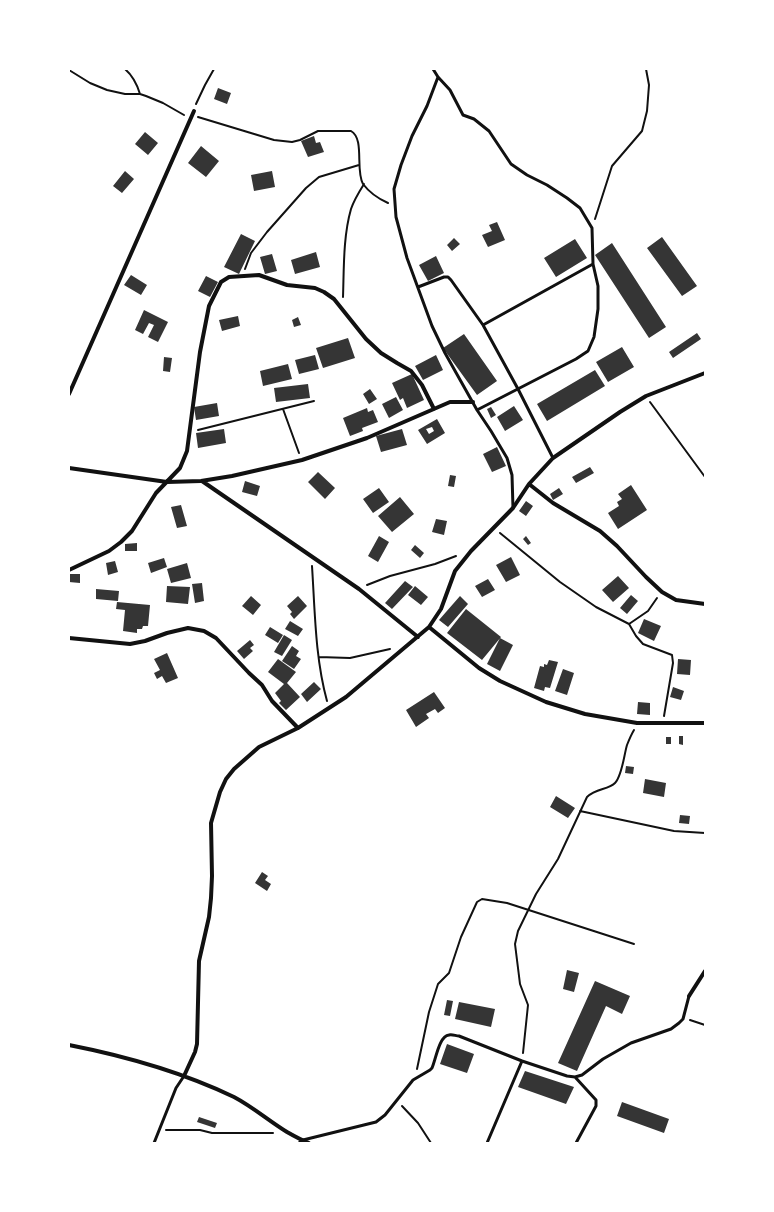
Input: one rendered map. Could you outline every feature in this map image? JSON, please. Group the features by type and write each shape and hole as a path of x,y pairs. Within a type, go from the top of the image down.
{"street":[{"path":"69,394 194,111"},
{"path":"69,570 109,551 121,542 132,531 156,493 180,468 187,451 200,352 209,306 224,279 229,277 259,275 287,285 316,288 324,292 334,299 366,340 381,353 411,371 422,385 434,409"},
{"path":"184,1076 197,1044 199,962 209,917 212,876 211,823 214,808 226,779 234,769 259,747 298,728 346,697 407,644 418,637 428,627 441,609 455,571 471,551 513,508 529,484 553,458 646,396 705,373"},
{"path":"69,468 167,482 201,481 232,476 302,460 367,438 450,402 473,402"},
{"path":"201,481 312,555 359,589 418,637"},
{"path":"529,484 554,503 600,531 617,546 662,592 676,600 705,604"},
{"path":"428,627 474,665 500,681 546,702 572,711 637,723 705,723"},
{"path":"69,638 130,644 188,628 204,631 216,638 262,685 272,702 298,728"},
{"path":"689,996 705,971"},
{"path":"69,1045 113,1054 184,1076 234,1098 264,1115 301,1142 309,1143"}],"lane":[{"path":"434,69 438,77 450,90 463,115 474,119 489,131 511,164 527,175 547,185 580,208 592,228 593,264 598,286 598,309 594,337 588,351 576,359 477,410"},
{"path":"438,77 401,165 394,189 396,217 400,235 432,326 445,353 477,410 492,431 507,458 512,475 513,508"},
{"path":"483,324 593,264"},
{"path":"418,287 444,278 451,280 483,324 553,458"},
{"path":"301,1142 376,1122 386,1115 413,1080 432,1068 441,1041 444,1037 449,1035 459,1036 522,1061 567,1076 575,1077 582,1075 603,1059 631,1043 671,1029 683,1018 689,996"},
{"path":"487,1143 522,1061"},
{"path":"154,1143 176,1088 184,1076"},
{"path":"575,1077 596,1100 596,1106 576,1143"}],"path":[{"path":"125,69 136,82 140,94"},
{"path":"194,111 205,85 214,69"},
{"path":"592,228 612,166 642,131 647,111 650,85 646,69"},
{"path":"69,70 90,83 106,90 125,94 140,94 163,103 191,117 274,140 292,142 300,140 318,131 351,131 358,140 360,173 364,184 375,196 389,204 396,217"},
{"path":"242,276 251,253 267,232 306,188 319,177 359,164"},
{"path":"342,309 345,246 351,210 357,195 364,184"},
{"path":"646,396 705,477"},
{"path":"189,432 314,402"},
{"path":"283,409 302,460"},
{"path":"494,528 560,582 596,607 629,624 643,644 672,655 673,658 664,722"},
{"path":"312,555 318,657 328,708"},
{"path":"359,589 390,576 435,564 457,556"},
{"path":"629,624 648,611 662,592"},
{"path":"318,657 350,658 407,644"},
{"path":"522,1061 528,1005 520,984 515,944 518,931 536,894 558,859 587,797 592,792 611,786 615,783 620,771 627,744 637,723"},
{"path":"580,811 674,831 705,833"},
{"path":"413,1080 419,1065 429,1012 438,984 449,973 461,937 477,902 482,899 507,903 634,944"},
{"path":"683,1018 695,1020 705,1026"},
{"path":"397,1101 418,1123 431,1143"},
{"path":"159,1130 200,1130 212,1133 287,1132"}],"building":[{"path":"218,88 231,93 227,104 214,99"},
{"path":"145,132 158,143 148,155 135,144"},
{"path":"314,136 316,143 320,142 324,152 308,157 301,141"},
{"path":"201,146 219,161 206,177 188,163"},
{"path":"125,171 134,179 122,193 113,186"},
{"path":"272,171 275,187 254,191 251,175"},
{"path":"497,222 505,240 488,247 482,235 492,231 489,225"},
{"path":"241,234 255,241 239,274 224,267"},
{"path":"662,237 697,286 682,296 647,248"},
{"path":"454,238 460,244 452,251 447,245"},
{"path":"575,239 587,258 556,277 544,258"},
{"path":"612,243 666,327 649,338 595,255"},
{"path":"316,252 320,267 295,274 291,260"},
{"path":"272,254 277,271 265,274 260,257"},
{"path":"436,256 444,273 428,281 419,265"},
{"path":"131,275 147,285 141,295 124,285"},
{"path":"206,276 218,282 210,297 198,291"},
{"path":"144,310 168,322 158,342 148,337 154,325 149,323 143,334 135,330"},
{"path":"238,316 240,326 222,331 219,320"},
{"path":"298,317 301,325 294,327 292,320"},
{"path":"697,333 701,339 673,358 669,352"},
{"path":"464,334 497,381 477,395 443,348"},
{"path":"348,338 355,358 323,368 316,348"},
{"path":"622,347 634,367 608,382 596,362"},
{"path":"315,355 319,369 299,374 295,360"},
{"path":"436,355 443,370 423,380 415,366"},
{"path":"164,357 172,358 170,372 163,371"},
{"path":"288,364 292,379 263,386 260,371"},
{"path":"595,370 605,386 547,421 537,404"},
{"path":"412,374 424,400 407,408 403,398 400,400 392,383"},
{"path":"308,384 310,398 276,402 274,388"},
{"path":"370,389 377,399 369,404 363,394"},
{"path":"396,397 403,410 389,418 382,404"},
{"path":"217,403 219,416 196,420 194,407"},
{"path":"514,406 523,420 505,431 497,417"},
{"path":"491,407 496,415 491,418 487,409"},
{"path":"367,408 368,412 373,410 378,422 362,428 363,431 350,436 343,418"},
{"path":"437,419 445,433 427,444 418,430","holes":["432,427 434,431 429,434 426,429"]},
{"path":"224,429 226,443 198,448 196,433"},
{"path":"402,429 407,445 381,452 376,436"},
{"path":"497,447 506,466 492,472 483,454"},
{"path":"590,467 594,473 576,483 572,477"},
{"path":"318,472 335,488 325,499 308,482"},
{"path":"450,475 456,476 454,487 448,486"},
{"path":"245,481 260,486 257,496 242,492"},
{"path":"631,485 647,510 618,529 608,513 619,506 617,502 622,499 618,494"},
{"path":"379,488 389,502 373,513 363,499"},
{"path":"559,488 563,494 553,500 550,494"},
{"path":"400,497 414,514 392,532 378,516"},
{"path":"526,501 533,506 526,516 519,511"},
{"path":"181,505 187,526 177,528 171,507"},
{"path":"436,519 447,521 444,535 432,532"},
{"path":"379,536 389,542 378,562 368,556"},
{"path":"526,536 531,543 528,545 523,539"},
{"path":"137,543 137,551 125,551 125,544"},
{"path":"415,545 424,553 420,558 411,550"},
{"path":"511,557 520,575 506,582 496,565"},
{"path":"164,558 167,567 151,573 148,563"},
{"path":"115,561 118,572 108,575 106,563"},
{"path":"187,563 191,578 171,583 167,569"},
{"path":"69,574 80,574 80,583 69,582"},
{"path":"618,576 629,588 613,602 602,590"},
{"path":"488,579 495,590 482,597 475,586"},
{"path":"405,581 413,587 392,609 385,603"},
{"path":"202,583 204,601 195,603 192,584"},
{"path":"167,586 190,587 188,604 166,602"},
{"path":"415,586 428,597 421,605 408,595"},
{"path":"96,589 119,591 118,601 96,599"},
{"path":"631,595 638,601 627,614 620,608"},
{"path":"251,596 261,605 253,615 242,606"},
{"path":"298,596 307,606 294,619 290,614 292,612 287,606"},
{"path":"460,596 468,604 448,627 439,620"},
{"path":"117,602 150,605 148,626 143,626 142,629 137,629 137,633 123,631 125,610 116,609"},
{"path":"466,609 501,637 482,660 447,633"},
{"path":"644,619 661,626 654,641 638,633"},
{"path":"290,621 303,629 298,636 285,629"},
{"path":"270,627 283,635 278,643 265,635"},
{"path":"284,635 292,640 282,656 274,652"},
{"path":"500,638 513,645 500,671 487,664"},
{"path":"250,640 254,645 250,648 253,651 244,659 237,651"},
{"path":"292,646 299,651 296,656 301,659 294,669 282,661"},
{"path":"167,653 178,678 166,683 162,676 157,679 154,673 160,670 154,659"},
{"path":"278,659 296,672 287,683 300,697 286,710 279,703 281,701 275,693 284,684 268,672"},
{"path":"678,659 691,660 690,675 677,674"},
{"path":"549,660 558,662 550,688 545,687 544,691 534,688 540,666 544,667 544,664 547,665"},
{"path":"563,669 574,673 567,695 555,691"},
{"path":"314,682 321,689 307,702 301,694"},
{"path":"673,687 684,691 681,700 670,697"},
{"path":"434,692 445,708 438,713 435,709 426,714 429,718 416,727 406,710"},
{"path":"638,702 650,703 650,715 637,714"},
{"path":"679,736 683,736 683,745 679,744"},
{"path":"666,737 671,737 671,744 666,744"},
{"path":"626,766 634,767 633,774 625,773"},
{"path":"645,779 666,783 664,797 643,793"},
{"path":"556,796 575,808 568,818 550,807"},
{"path":"680,815 690,816 689,824 679,823"},
{"path":"262,872 268,876 265,880 271,884 267,891 255,883"},
{"path":"567,970 579,973 574,992 563,989"},
{"path":"595,981 630,996 622,1014 606,1006 577,1071 558,1063"},
{"path":"447,1000 453,1001 450,1016 444,1015"},
{"path":"459,1002 495,1009 491,1027 455,1019"},
{"path":"447,1044 474,1054 467,1073 440,1064"},
{"path":"525,1071 574,1087 566,1104 518,1087"},
{"path":"622,1102 669,1119 664,1133 617,1116"},
{"path":"199,1117 217,1123 215,1128 197,1122"}]}
